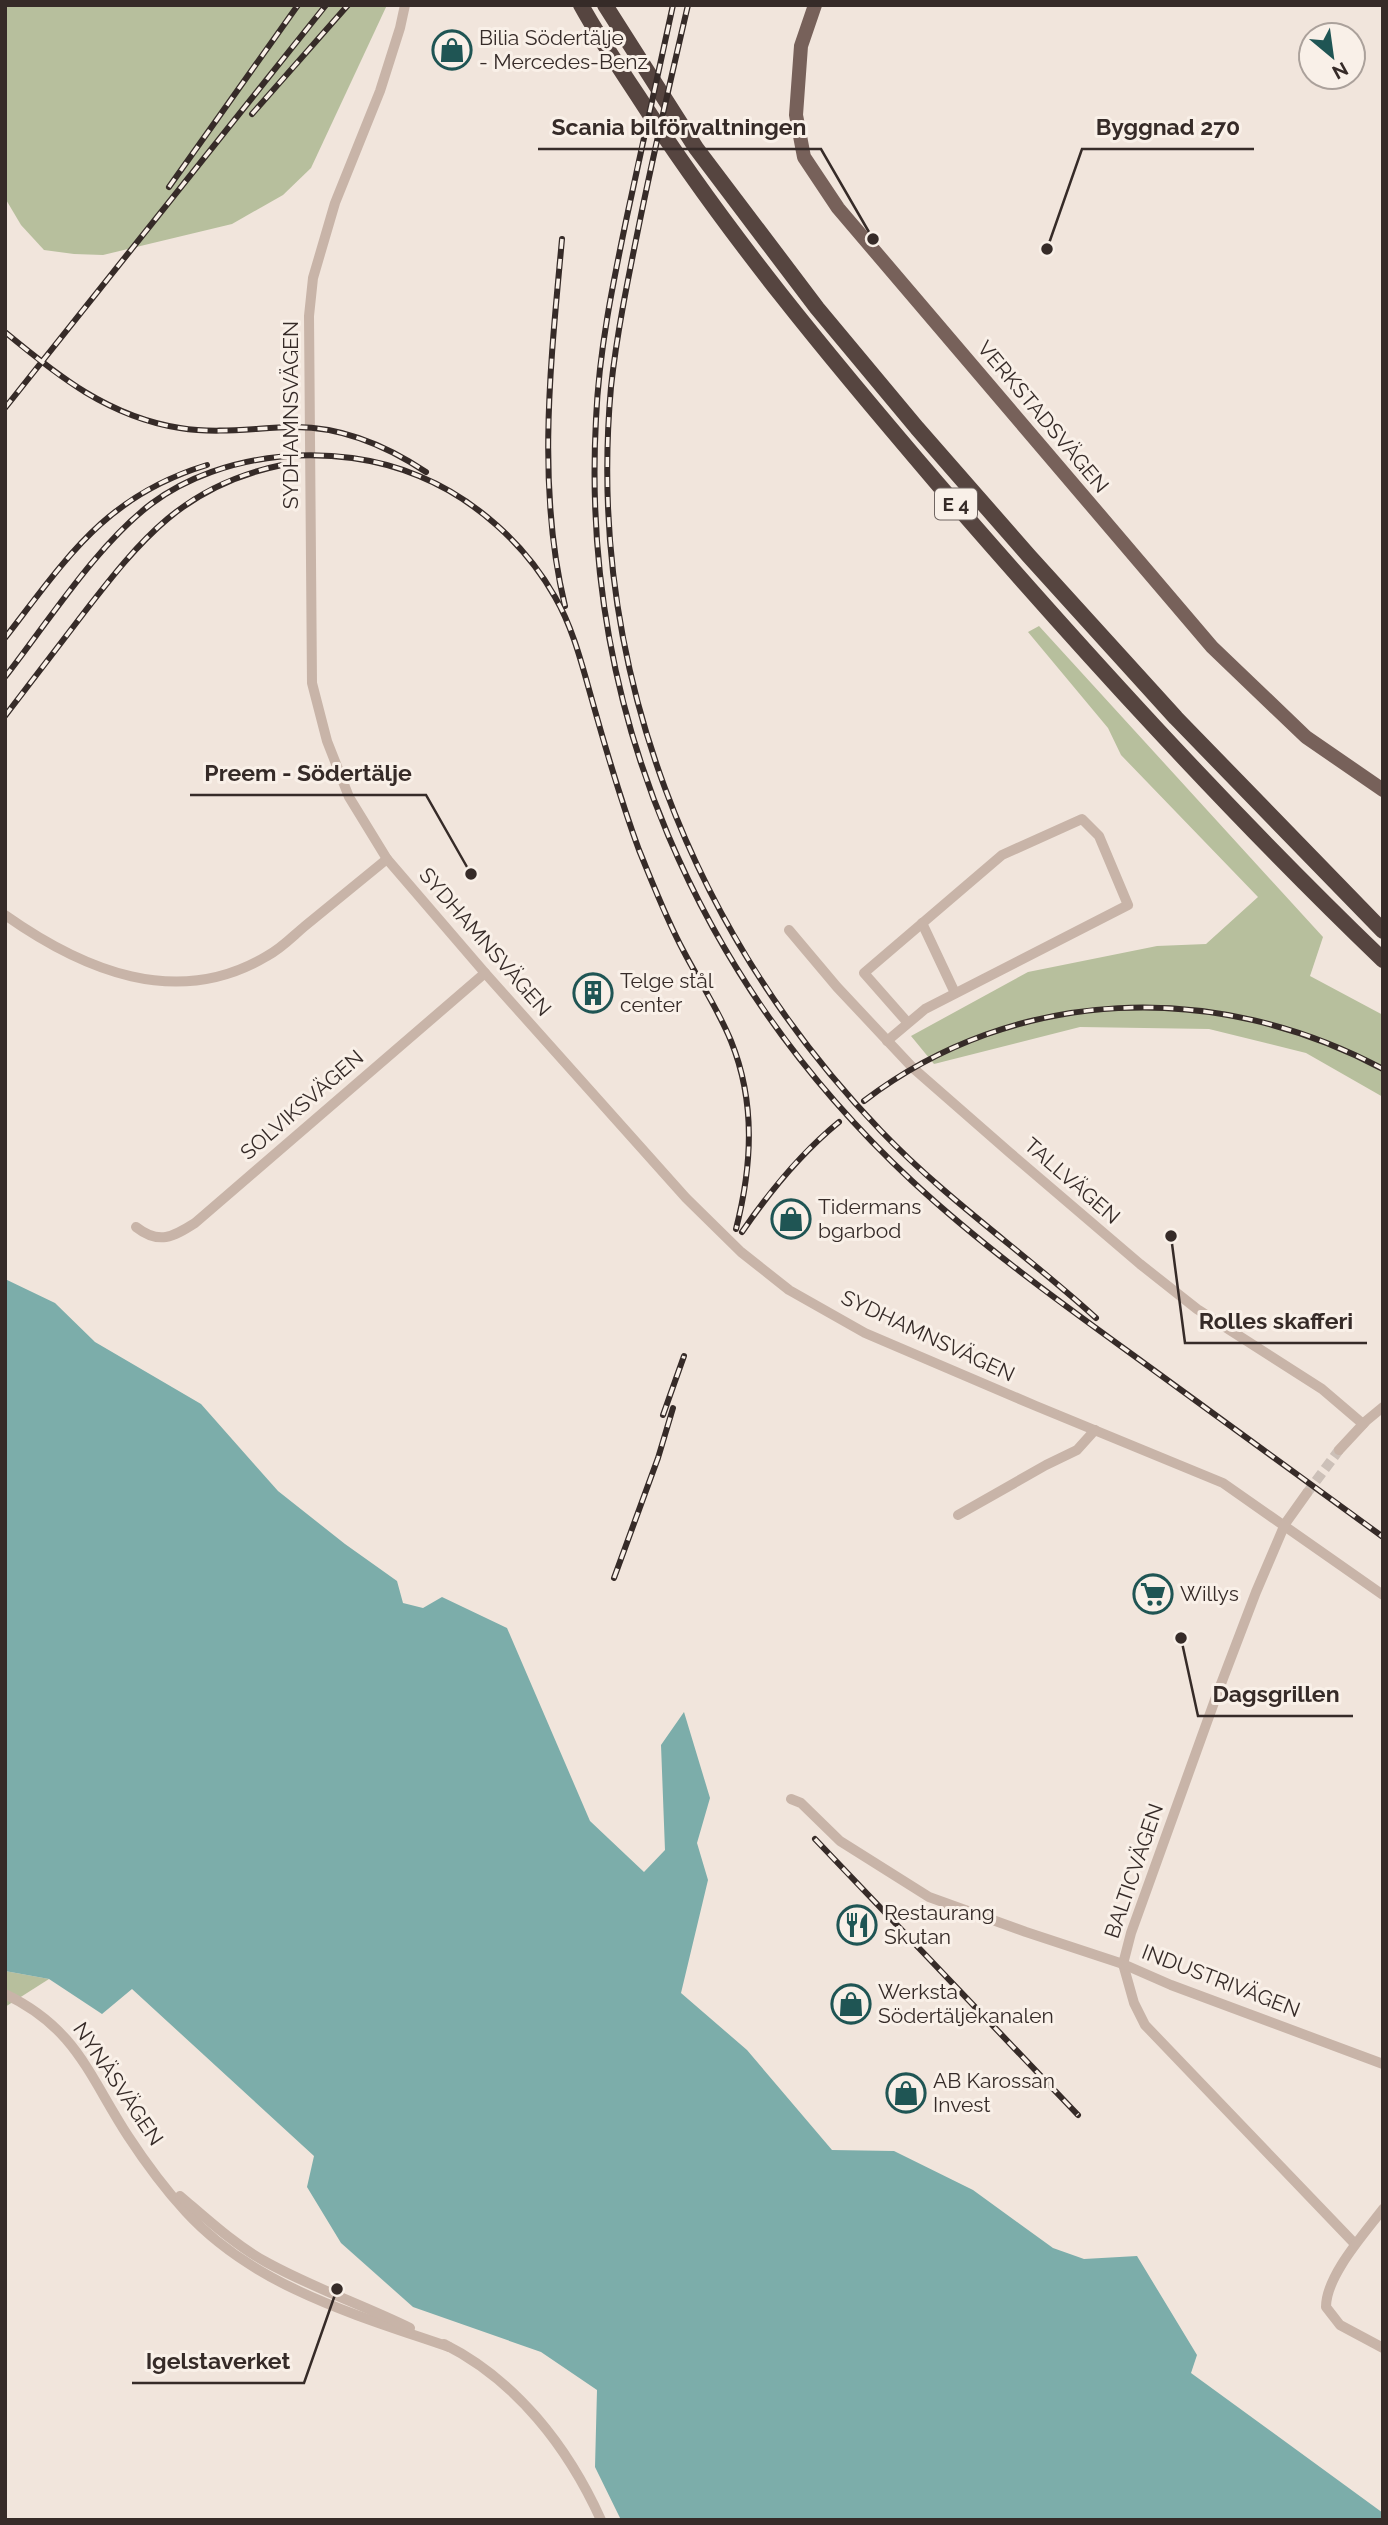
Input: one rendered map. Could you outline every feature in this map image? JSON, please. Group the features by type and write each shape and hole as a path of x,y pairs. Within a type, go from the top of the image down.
{"highway":[{"name":"E 4","path":"581,5 681,163 801,321 902,443 1012,570 1161,734 1383,960"},
{"name":"E 4","path":"606,5 696,148 817,307 909,418 1029,556 1176,718 1383,931"}],"main road":[{"name":"VERKSTADSVÄGEN","path":"815,5 801,46 796,115 804,157 838,208 1212,647 1306,737 1383,790"}],"street":[{"name":"SYDHAMNSVÄGEN","path":"405,5 380,92 335,203 313,278 309,316 312,683 327,741 349,797 387,859 686,1198 741,1252 789,1290 865,1333 1223,1483 1383,1595"},
{"path":"887,1041 925,1009 1128,905 1099,836 1082,819 1002,855 864,973 908,1023"},
{"path":"5,915 79,961 146,981 190,982 236,972 269,956 387,859"},
{"path":"922,923 955,993"},
{"name":"TALLVÄGEN","path":"789,930 913,1068 1140,1264 1197,1309 1322,1389 1363,1424"},
{"name":"SOLVIKSVÄGEN","path":"135,1227 144,1234 157,1238 173,1237 195,1223 485,973"},
{"path":"1339,1450 1383,1407"},
{"path":"958,1515 1077,1450 1095,1430"},
{"name":"BALTICVÄGEN","path":"1307,1493 1285,1524 1216,1697 1131,1933 1123,1964 1134,2003 1145,2025 1355,2244"},
{"name":"INDUSTRIVÄGEN","path":"791,1799 800,1803 840,1841 929,1897 1123,1964 1171,1985 1383,2064"},
{"name":"NYNÄSVÄGEN","path":"5,1994 40,2014 71,2044 128,2135 160,2178 187,2212 222,2245 257,2270 320,2301 449,2347 482,2367 538,2420 575,2471 601,2520"},
{"path":"1383,2208 1355,2244 1326,2294 1326,2307 1340,2325 1383,2348"}],"green space":[{"path":"5,5 387,5 311,168 283,195 232,224 103,255 44,250 21,225 5,198"},
{"path":"1039,626 1323,937 1310,976 1383,1015 1383,1097 1306,1053 1209,1029 1080,1027 934,1064 911,1036 1028,972 1157,946 1206,944 1258,897 1121,755 1108,728 1028,632"},
{"path":"5,1971 49,1979 5,2007"}],"water":[{"path":"5,1279 55,1303 95,1342 201,1404 278,1491 397,1581 403,1603 423,1608 442,1597 507,1628 590,1821 644,1872 665,1850 661,1745 684,1712 710,1798 697,1843 708,1880 681,1993 747,2050 832,2150 894,2151 973,2190 1053,2248 1084,2259 1137,2256 1197,2355 1191,2373 1383,2513 1383,2520 621,2520 595,2467 597,2390 541,2352 413,2307 341,2243 307,2187 314,2156 132,1989 102,2014 49,1979 5,1971"}],"tunnel":[{"path":"1307,1493 1339,1450"}],"railway":[{"path":"169,187 298,5"},
{"path":"5,408 326,5"},
{"path":"252,114 348,5"},
{"path":"673,5 612,291 603,342 596,419 596,528 609,634 633,736 668,835 714,930 771,1019 837,1103 912,1181 992,1250 1048,1293 1383,1537"},
{"path":"688,5 631,265 611,387 608,490 616,592 635,692 665,788 705,881 755,970 814,1053 906,1156 1096,1318"},
{"path":"562,239 550,377 548,469 556,561 565,606"},
{"path":"5,332 86,392 130,415 154,423 194,430 292,427 328,430 379,446 426,472"},
{"path":"5,677 92,563 131,521 151,504 180,486 212,472 246,462 281,457 317,455 352,458 387,465 419,476 479,510 514,541 529,559 555,597 567,621 639,850 677,938 731,1041 745,1088 749,1135 745,1182 736,1229"},
{"path":"5,638 69,556 115,512 141,494 172,478 207,465"},
{"path":"5,716 125,562 168,519 191,501 218,486 282,465"},
{"path":"864,1101 923,1063 986,1035 1051,1016 1118,1008 1186,1009 1253,1020 1319,1040 1383,1069"},
{"path":"742,1232 786,1174 839,1122"},
{"path":"663,1415 684,1356"},
{"path":"614,1578 658,1458 673,1408"},
{"path":"815,1839 1078,2115"}],"place":[{"name":"Bilia Södertälje - Mercedes-Benz","path":"452,50"},
{"name":"Scania bilförvaltningen","path":"873,239"},
{"name":"Byggnad 270","path":"1047,249"},
{"name":"Preem - Södertälje","path":"471,874"},
{"name":"Telge stål center","path":"593,993"},
{"name":"Tidermans bgarbod","path":"791,1219"},
{"name":"Rolles skafferi","path":"1171,1236"},
{"name":"Willys","path":"1153,1594"},
{"name":"Dagsgrillen","path":"1181,1638"},
{"name":"Restaurang Skutan","path":"857,1925"},
{"name":"Werksta Södertäljekanalen","path":"851,2004"},
{"name":"AB Karossan Invest","path":"906,2093"},
{"name":"Igelstaverket","path":"337,2289"}]}
